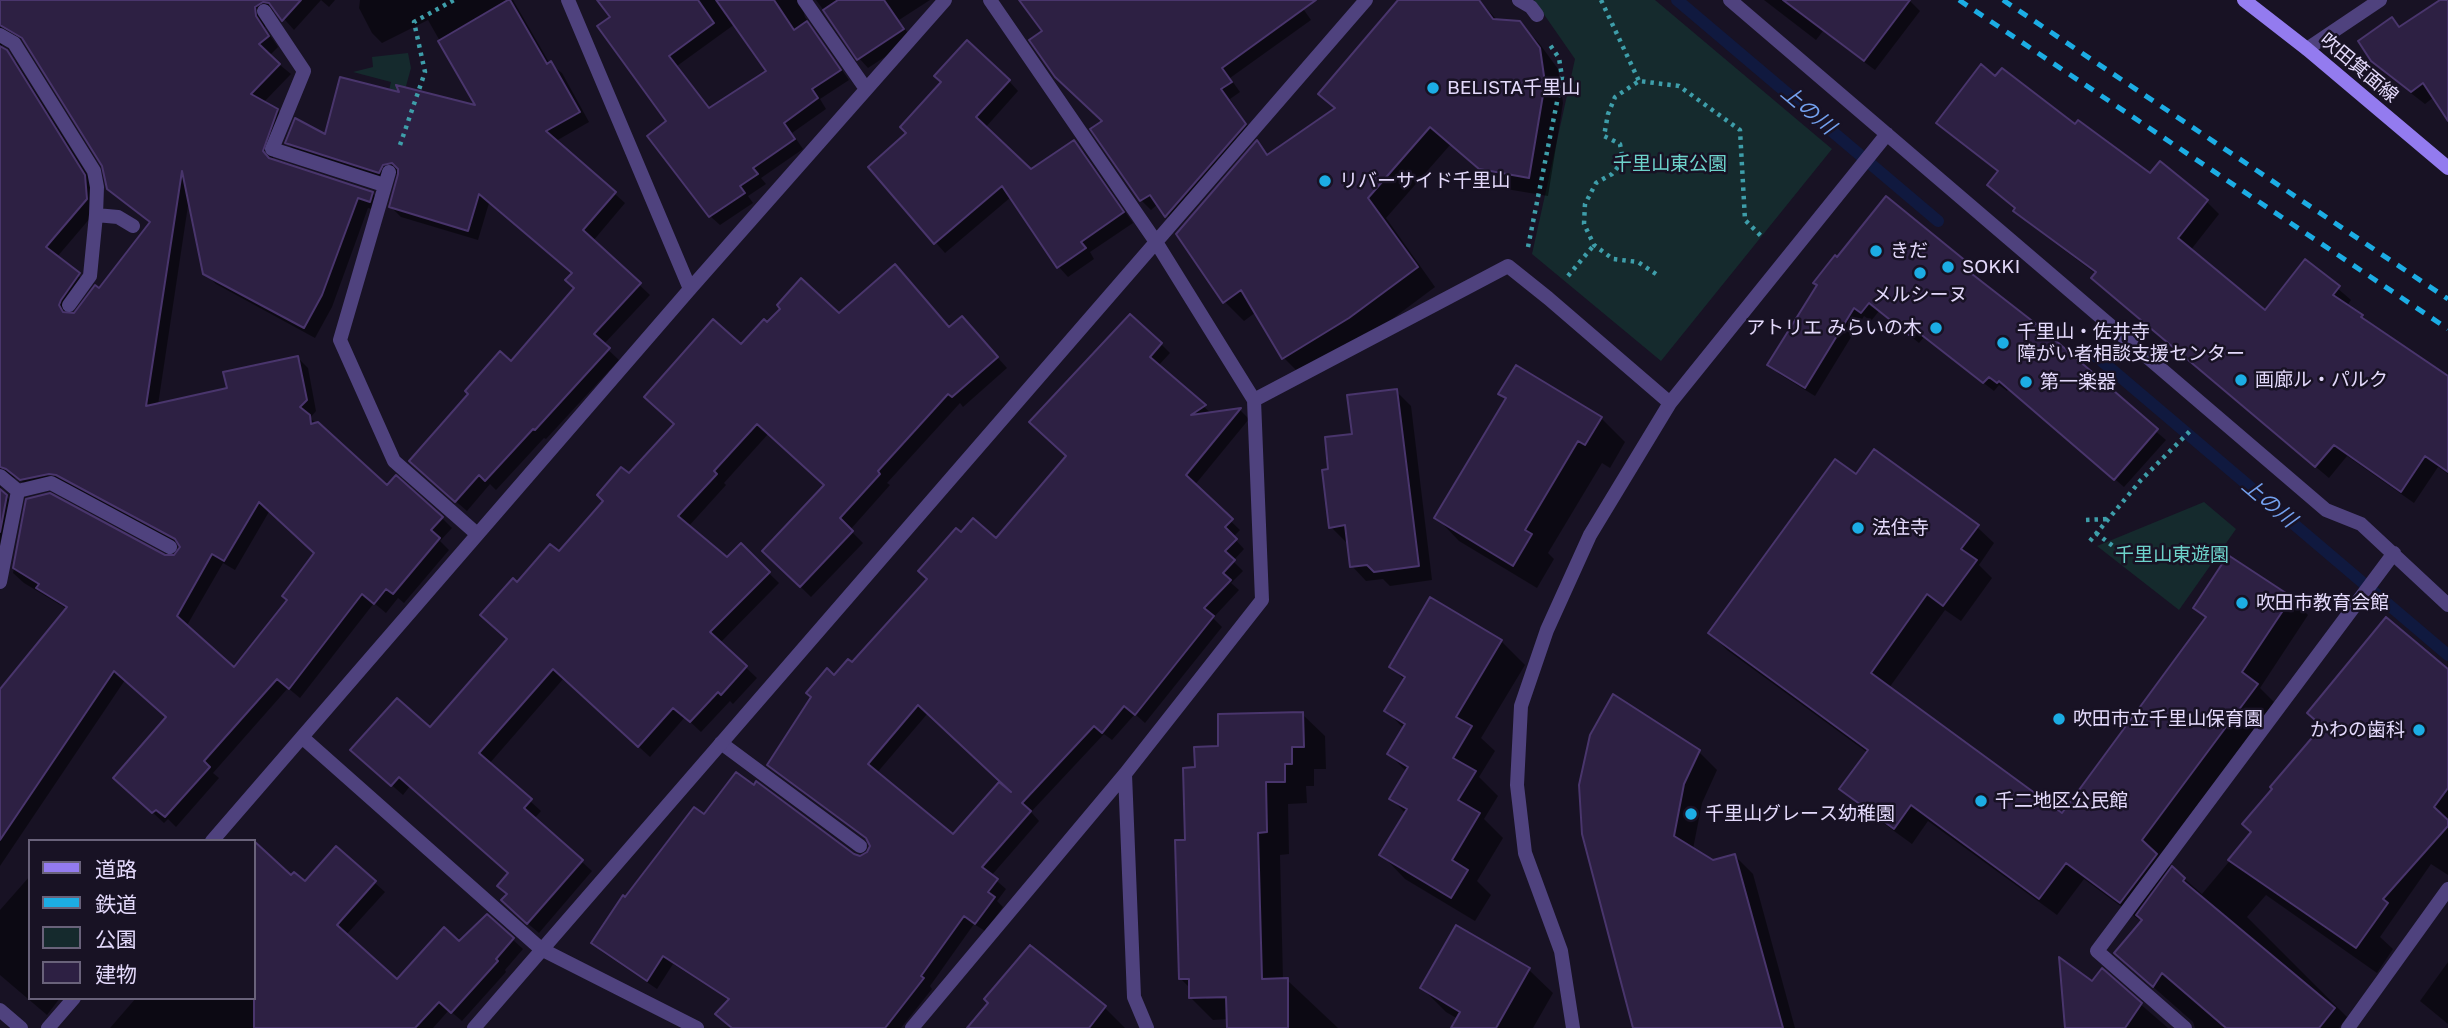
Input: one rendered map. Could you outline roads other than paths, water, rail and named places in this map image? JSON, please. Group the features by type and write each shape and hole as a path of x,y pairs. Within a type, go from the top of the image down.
{"main road":[{"name":"吹田箕面線","path":"2244,0 2307,49 2448,168"}],"street":[{"path":"568,0 690,289"},
{"path":"804,0 866,89"},
{"path":"214,839 690,289 946,0"},
{"path":"912,1028 1125,774 1262,600 1254,400 1156,242 989,0"},
{"path":"474,1028 1366,0"},
{"path":"1519,0 1531,7 1537,15"},
{"path":"1730,0 2326,510 2361,524 2448,605"},
{"path":"2307,49 2380,0"},
{"path":"264,11 304,71 272,149 386,178 340,340 394,461 477,534"},
{"path":"0,34 14,43 94,171 97,187 96,215 90,276 69,305"},
{"path":"1573,1028 1561,951 1525,853 1517,785 1521,705 1547,630 1590,535 1670,403 1887,134"},
{"path":"96,215 118,216 133,226"},
{"path":"1254,400 1508,267 1670,403"},
{"path":"0,476 18,491"},
{"path":"18,491 51,484 170,547"},
{"path":"0,582 18,491"},
{"path":"2185,1028 2096,951 2394,553"},
{"path":"303,737 541,949 697,1028"},
{"path":"721,743 860,846"},
{"path":"1125,774 1134,997 1147,1028"},
{"path":"2348,1028 2448,889"},
{"path":"48,1028 72,1000"},
{"path":"0,1010 21,1028"}],"waterway":[{"name":"上の川","path":"1677,0 1938,221"},
{"name":"上の川","path":"2090,351 2448,655"}],"railway":[{"path":"1959,0 2448,329"},
{"path":"2003,0 2448,299"}],"place":[{"name":"BELISTA千里山","path":"1433,88"},
{"name":"リバーサイド千里山","path":"1325,181"},
{"name":"きだ","path":"1876,251"},
{"name":"SOKKI","path":"1948,267"},
{"name":"メルシーヌ","path":"1920,273"},
{"name":"アトリエ みらいの木","path":"1936,328"},
{"name":"千里山・佐井寺 障がい者相談支援センター","path":"2003,343"},
{"name":"画廊ル・パルク","path":"2241,380"},
{"name":"第一楽器","path":"2026,382"},
{"name":"法住寺","path":"1858,528"},
{"name":"吹田市教育会館","path":"2242,603"},
{"name":"吹田市立千里山保育園","path":"2059,719"},
{"name":"かわの歯科","path":"2419,730"},
{"name":"千二地区公民館","path":"1981,801"},
{"name":"千里山グレース幼稚園","path":"1691,814"}],"park label":[{"name":"千里山東公園","path":"1670,164"},
{"name":"千里山東遊園","path":"2172,555"}]}
